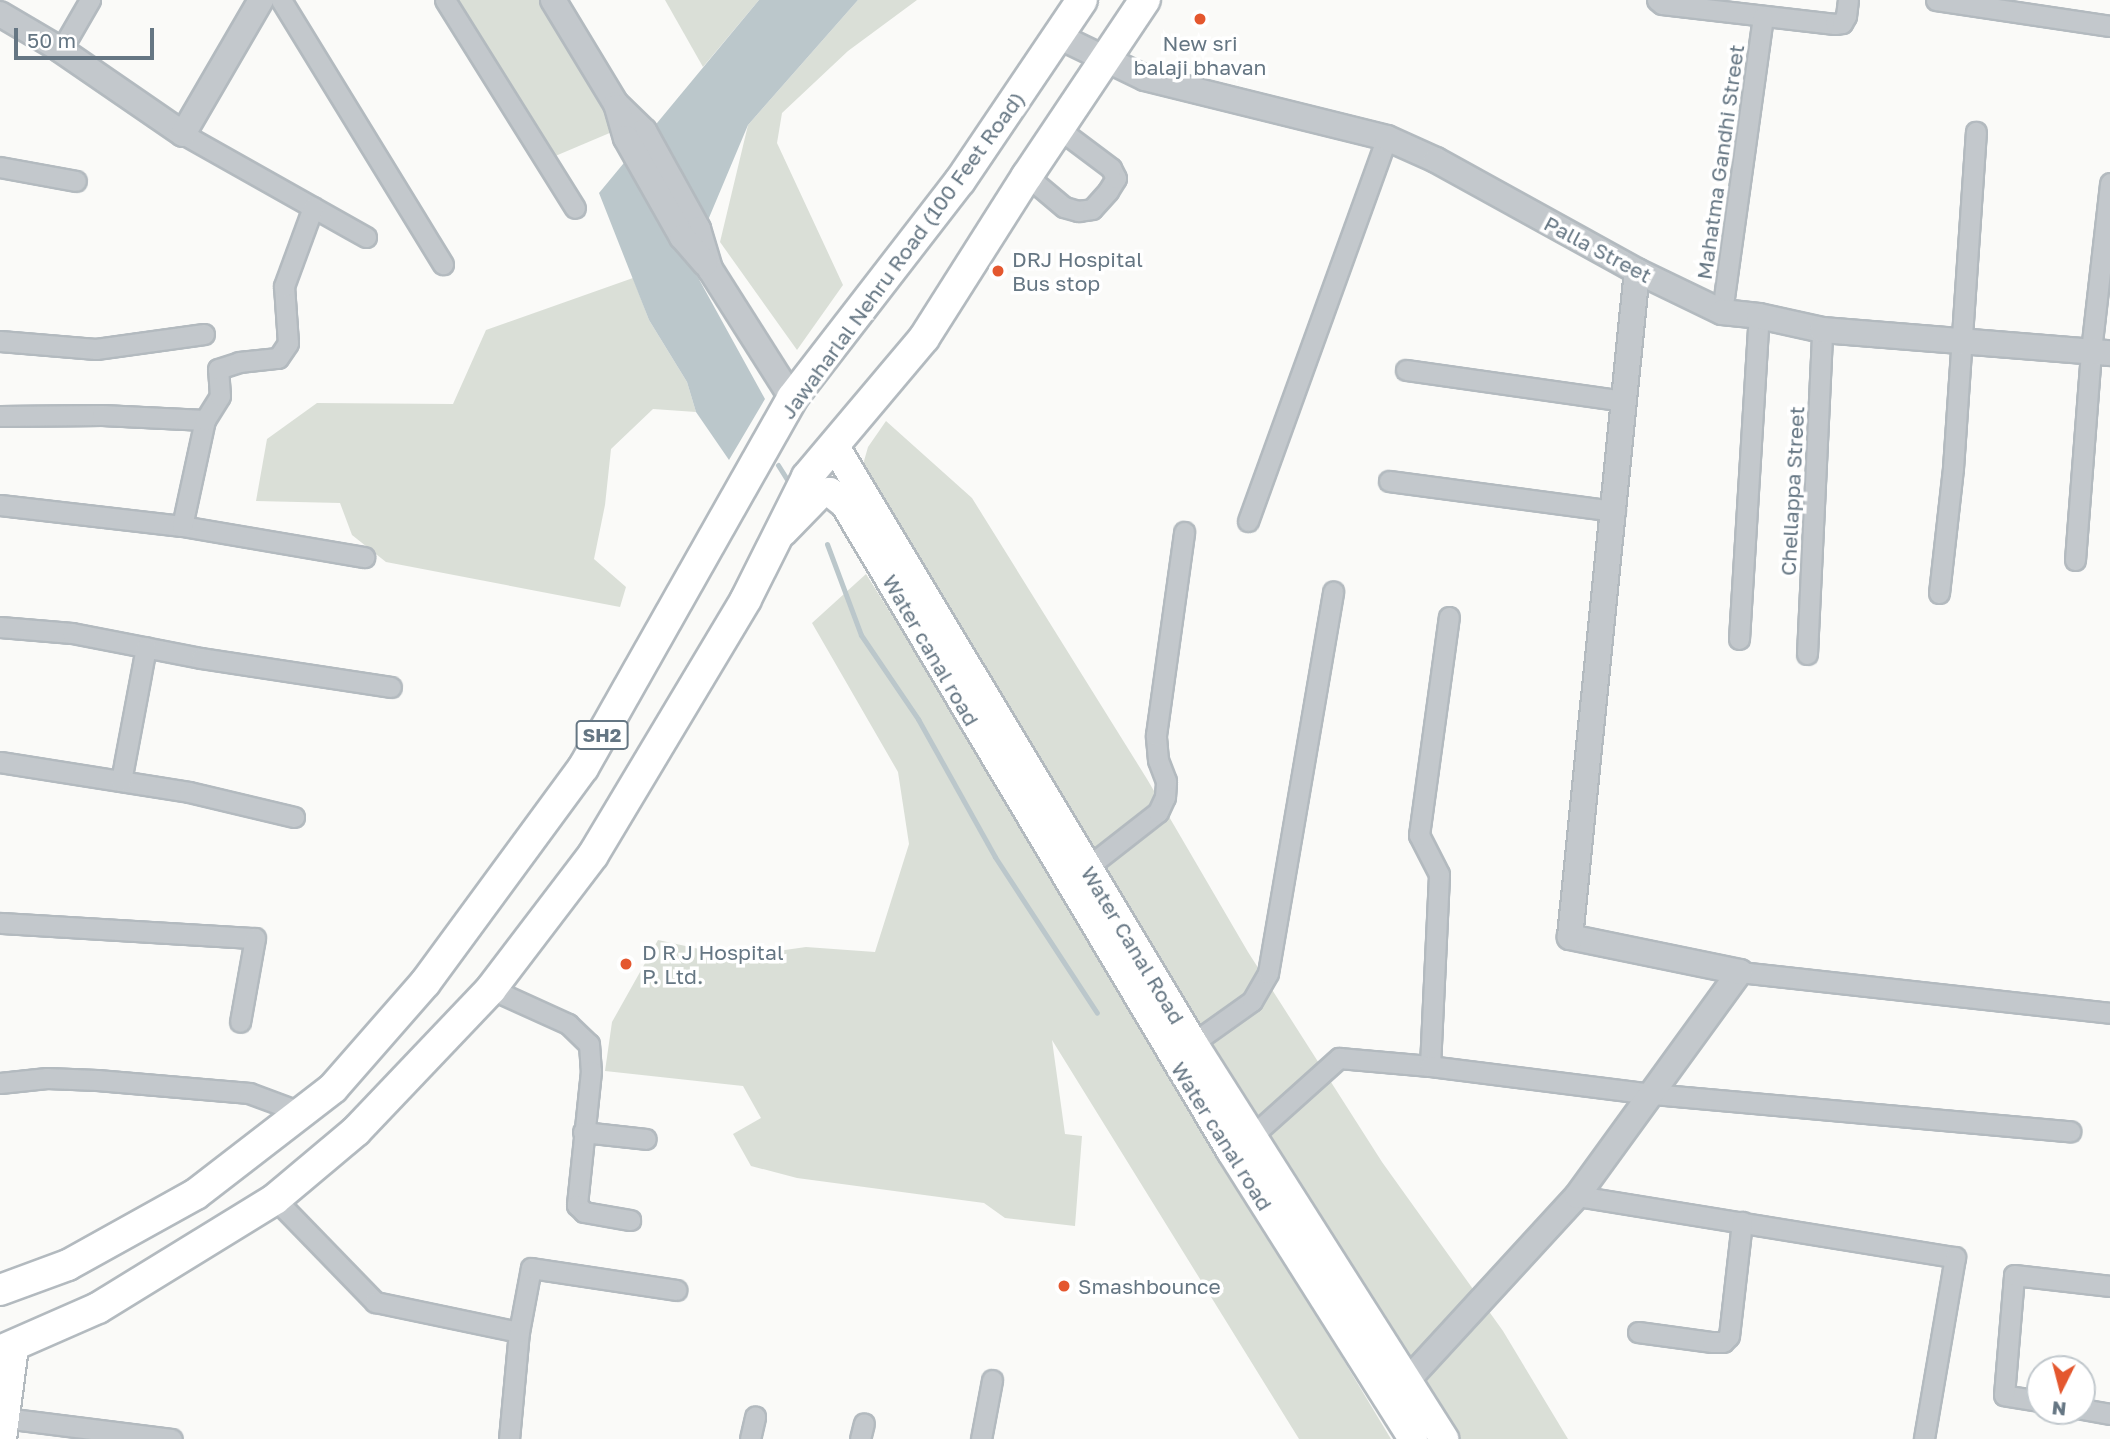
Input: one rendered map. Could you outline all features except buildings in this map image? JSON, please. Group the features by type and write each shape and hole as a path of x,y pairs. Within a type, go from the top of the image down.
{"main road":[{"name":"Jawaharlal Nehru Road (100 Feet Road)","path":"0,1290 68,1265 196,1194 333,1088 425,984 583,768 792,398 960,181 1060,37 1082,0"},
{"name":"SH2","path":"5,1349 98,1308 275,1199 356,1131 491,989 593,855 746,599 807,477 924,338 1027,176 1145,0"},
{"name":"Water Canal Road","path":"834,444 1077,875 1192,1043 1242,1144 1396,1389 1444,1439"},
{"name":"Water canal road","path":"776,539 820,495 830,492 845,504 1242,1144"},
{"path":"0,1382 5,1349"},
{"path":"4,1428 5,1349"},
{"path":"1396,1389 1413,1439"}],"street":[{"path":"61,50 90,0"},
{"path":"183,134 261,0"},
{"path":"281,0 443,264"},
{"path":"445,0 575,208"},
{"path":"553,0 635,134 710,269 792,398"},
{"path":"1657,0 1662,4 1835,24 1842,23 1846,16 1848,0"},
{"path":"1936,0 2110,26"},
{"path":"0,15 61,50 183,134 366,237"},
{"name":"Mahatma Gandhi Street","path":"1722,312 1763,17"},
{"name":"Palla Street","path":"1060,37 1145,78 1387,138 1436,160 1637,271 1722,312 1759,316 1822,330 2100,352"},
{"path":"1027,176 1064,206 1079,211 1092,209 1108,191 1116,178 1111,168 1059,129"},
{"path":"1939,593 1953,468 1976,132"},
{"path":"1248,521 1387,138"},
{"path":"0,167 76,181"},
{"path":"2075,560 2100,352 2110,183"},
{"path":"182,526 205,420 220,396 218,369 239,362 278,358 288,343 284,286 313,207"},
{"path":"1637,271 1615,511 1570,937 1740,972 2110,1013"},
{"path":"1738,639 1759,316"},
{"name":"Chellappa Street","path":"1807,654 1822,330"},
{"path":"0,341 96,349 204,334"},
{"path":"1406,370 1623,401"},
{"path":"0,416 102,415 205,420"},
{"path":"1389,481 1615,511"},
{"path":"0,505 182,526 364,557"},
{"path":"1077,875 1158,812 1165,797 1166,781 1158,760 1156,734 1184,532"},
{"path":"1192,1043 1252,1001 1268,973 1333,592"},
{"path":"1430,1066 1439,874 1419,835 1449,618"},
{"path":"0,627 72,633 391,687"},
{"path":"121,781 146,647"},
{"path":"0,762 189,792 294,817"},
{"path":"0,923 256,938 240,1022"},
{"path":"1396,1389 1577,1196 1740,972"},
{"path":"491,989 568,1024 589,1044 592,1054 577,1205 584,1212 630,1220"},
{"path":"1242,1144 1339,1058 1430,1066 1652,1094 2070,1131"},
{"path":"0,1083 47,1079 97,1080 249,1093 303,1113"},
{"path":"583,1132 646,1139"},
{"path":"1577,1196 1955,1257 1924,1439"},
{"path":"275,1199 375,1302 519,1332"},
{"path":"1638,1332 1723,1342 1729,1336 1742,1222"},
{"path":"509,1439 519,1332 531,1268 676,1290"},
{"path":"2026,1399 2004,1395 2014,1275 2110,1286"},
{"path":"981,1439 992,1380"},
{"path":"750,1439 755,1417"},
{"path":"4,1428 166,1439"}],"shaded area":[{"path":"459,0 540,0 603,104 612,132 553,157"},
{"path":"665,0 759,0 703,67"},
{"path":"759,0 858,0 748,125 690,263 765,399 729,460 696,412 687,382 649,320 599,193"},
{"path":"858,0 917,0 848,51 782,113 777,143 843,285 797,350 720,242 748,125"},
{"path":"633,278 649,320 687,382 696,412 653,409 611,449 605,505 594,559 626,587 620,607 386,562 352,535 340,503 256,501 267,439 317,403 453,404 486,330"},
{"path":"886,421 972,498 1147,779 1248,952 1382,1162 1503,1331 1568,1439 1460,1439 1154,960 860,475 868,447"},
{"path":"866,574 963,728 1391,1439 1299,1439 1052,1040 1065,1134 1082,1136 1075,1226 1005,1218 984,1203 797,1178 751,1166 733,1134 761,1118 743,1086 605,1071 612,1022 658,940 736,957 806,947 875,952 909,844 898,772 812,623"}],"waterway":[{"path":"778,465 790,484"},
{"path":"827,544 861,635 918,719 995,857 1097,1013"}],"place":[{"name":"New sri balaji bhavan","path":"1200,19"},
{"name":"DRJ Hospital Bus stop","path":"998,271"},
{"name":"D R J Hospital P. Ltd.","path":"626,964"},
{"name":"Smashbounce","path":"1064,1286"}]}
